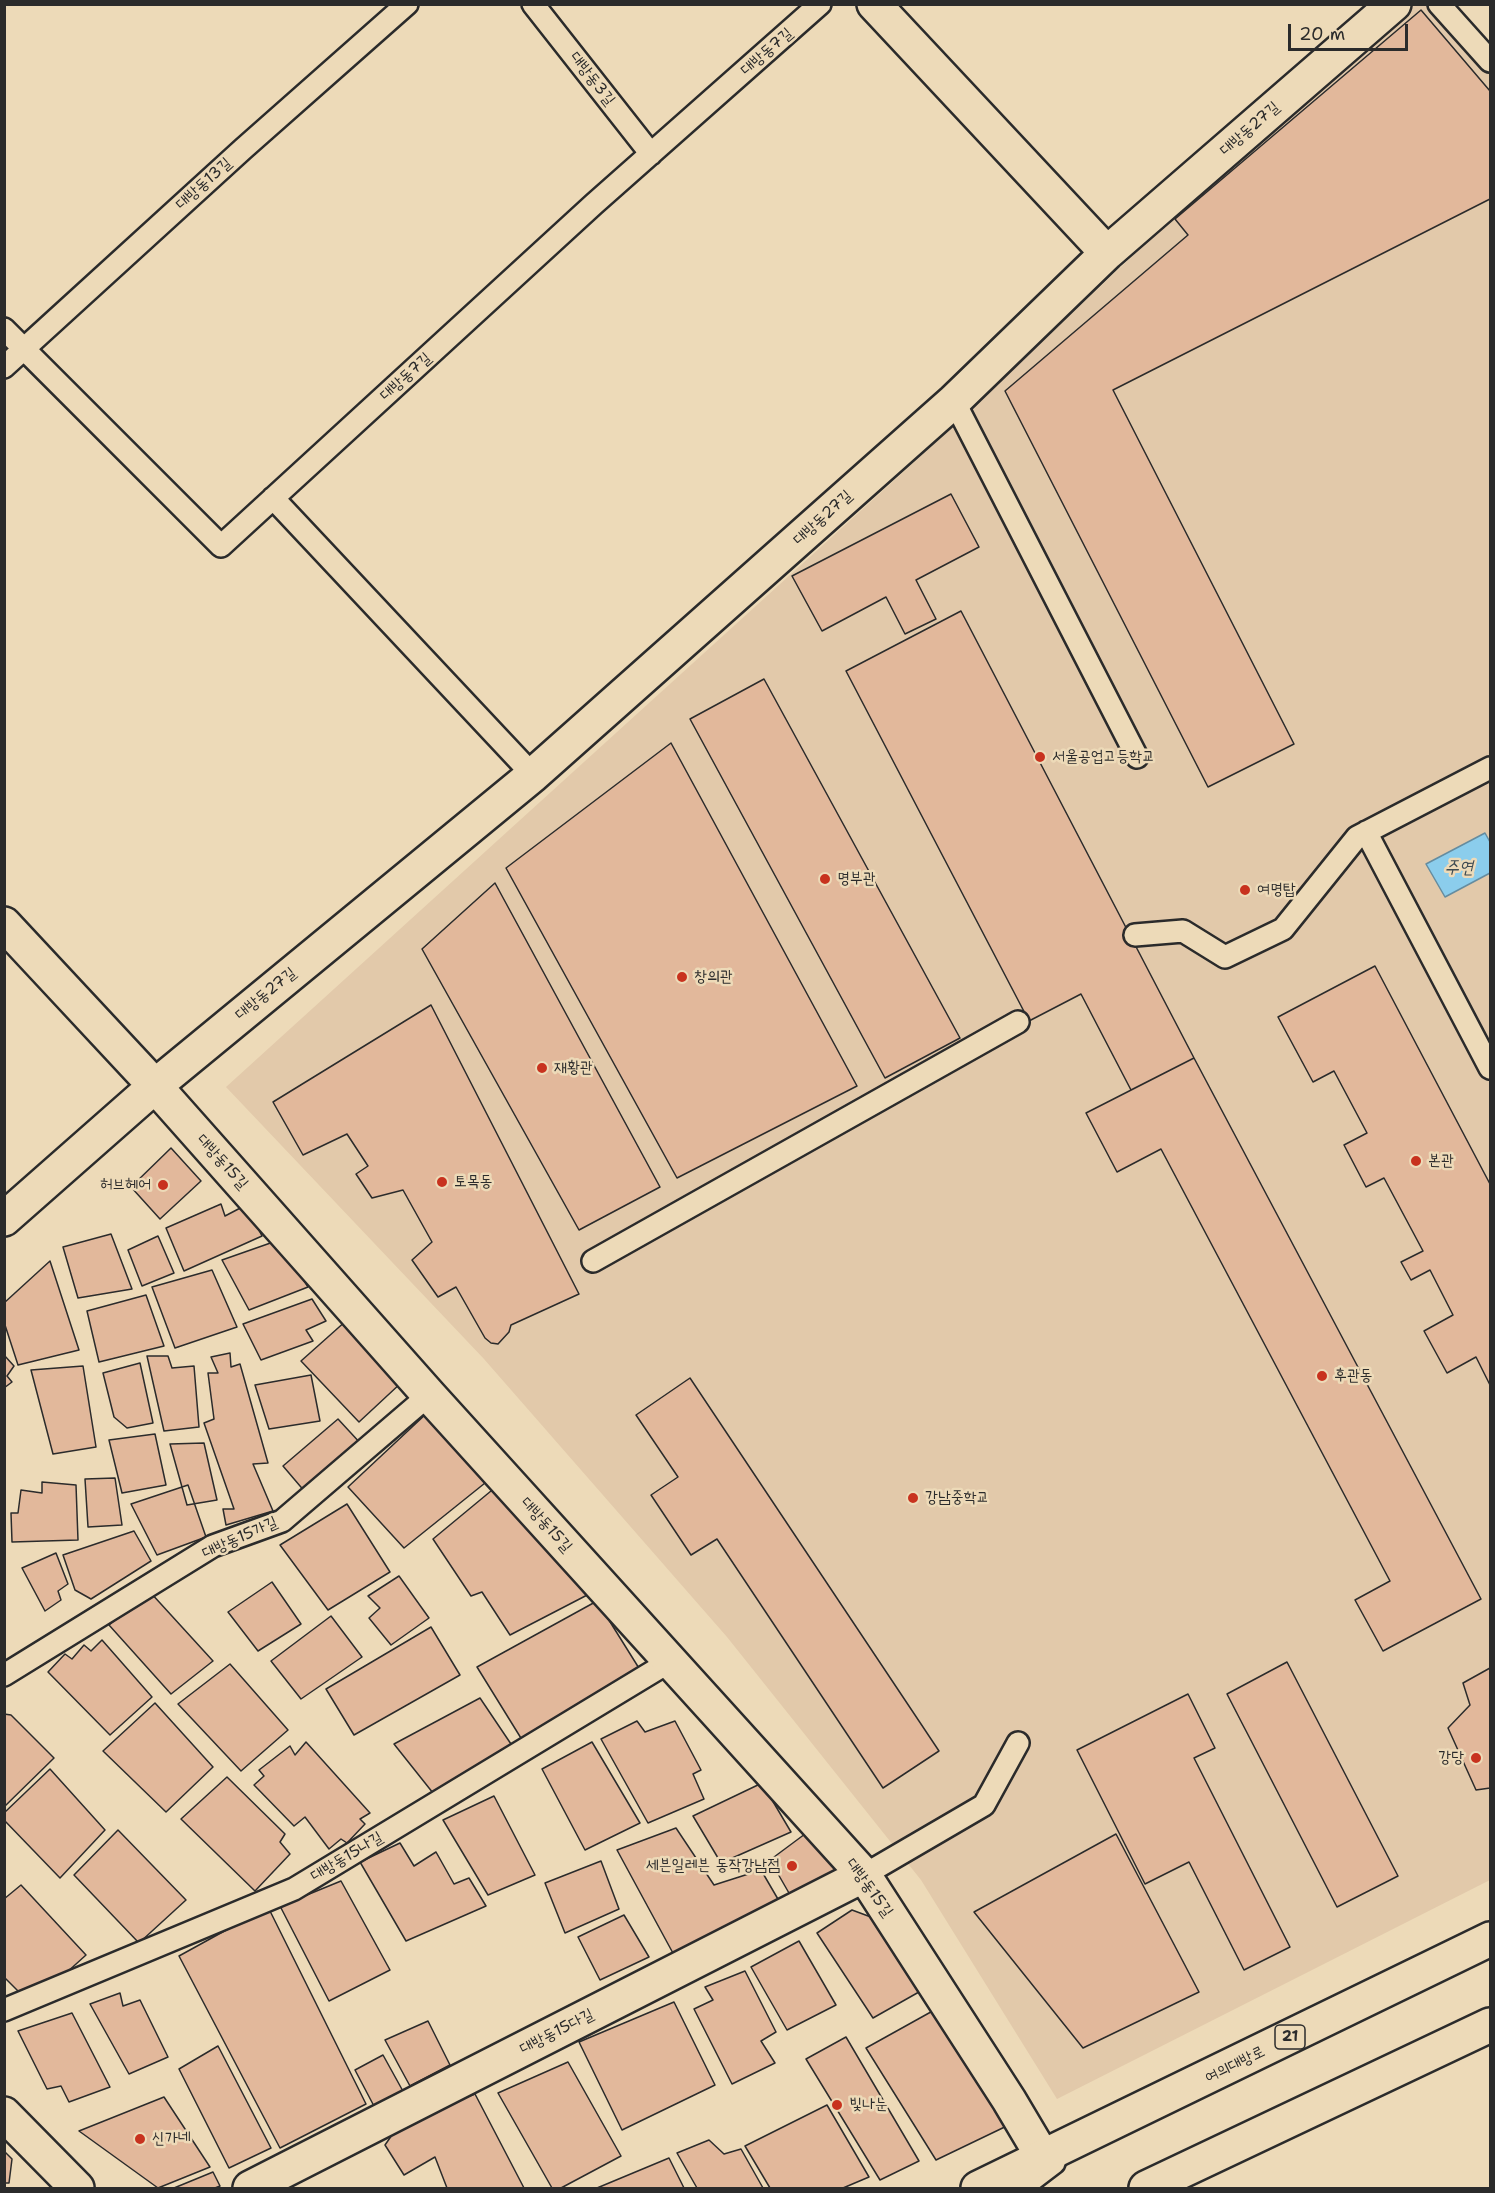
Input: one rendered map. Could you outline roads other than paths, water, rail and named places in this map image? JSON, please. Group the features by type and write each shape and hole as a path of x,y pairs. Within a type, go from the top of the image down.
{"street":[{"path":"874,4 1107,253"},
{"name":"대방동27길","path":"4,1219 155,1086 533,776 954,401 1107,253 1394,4"},
{"name":"대방동15길","path":"4,924 155,1086 429,1395 864,1875 1009,2100 1044,2159"},
{"name":"대방동15다길","path":"250,2188 864,1875"},
{"name":"여의대방로","path":"978,2188 1044,2159 1491,1939"},
{"path":"1146,2188 1491,2025"},
{"path":"4,2114 77,2188"}],"lane":[{"name":"대방동13길","path":"4,367 243,149 407,4"},
{"name":"대방동3길","path":"533,4 651,154"},
{"name":"대방동7길","path":"4,328 221,546 651,154 820,4"},
{"path":"1439,4 1491,61"},
{"path":"954,401 1137,757"},
{"path":"273,498 533,776"},
{"path":"1136,935 1183,931 1225,957 1283,929 1357,837 1491,768"},
{"path":"1365,832 1491,1068"},
{"path":"593,1261 1018,1023"},
{"name":"대방동15가길","path":"4,1675 213,1546 282,1521 429,1395"},
{"name":"대방동15나길","path":"4,2010 294,1889 669,1662"},
{"path":"864,1875 984,1806 1018,1743"},
{"path":"1022,2188 1090,2136"}],"water":[{"name":"주연","path":"1485,833 1490,842 1490,873 1445,897 1426,864"}],"place":[{"name":"서울공업고등학교","path":"1040,757"},
{"name":"명부관","path":"825,879"},
{"name":"여명탑","path":"1245,890"},
{"name":"창의관","path":"682,977"},
{"name":"재황관","path":"542,1068"},
{"name":"본관","path":"1416,1161"},
{"name":"토목동","path":"442,1182"},
{"name":"허브헤어","path":"163,1185"},
{"name":"후관동","path":"1322,1376"},
{"name":"강남중학교","path":"913,1498"},
{"name":"강당","path":"1476,1758"},
{"name":"세븐일레븐 동작강남점","path":"792,1866"},
{"name":"빛나눈","path":"837,2105"},
{"name":"신가네","path":"140,2139"}]}
